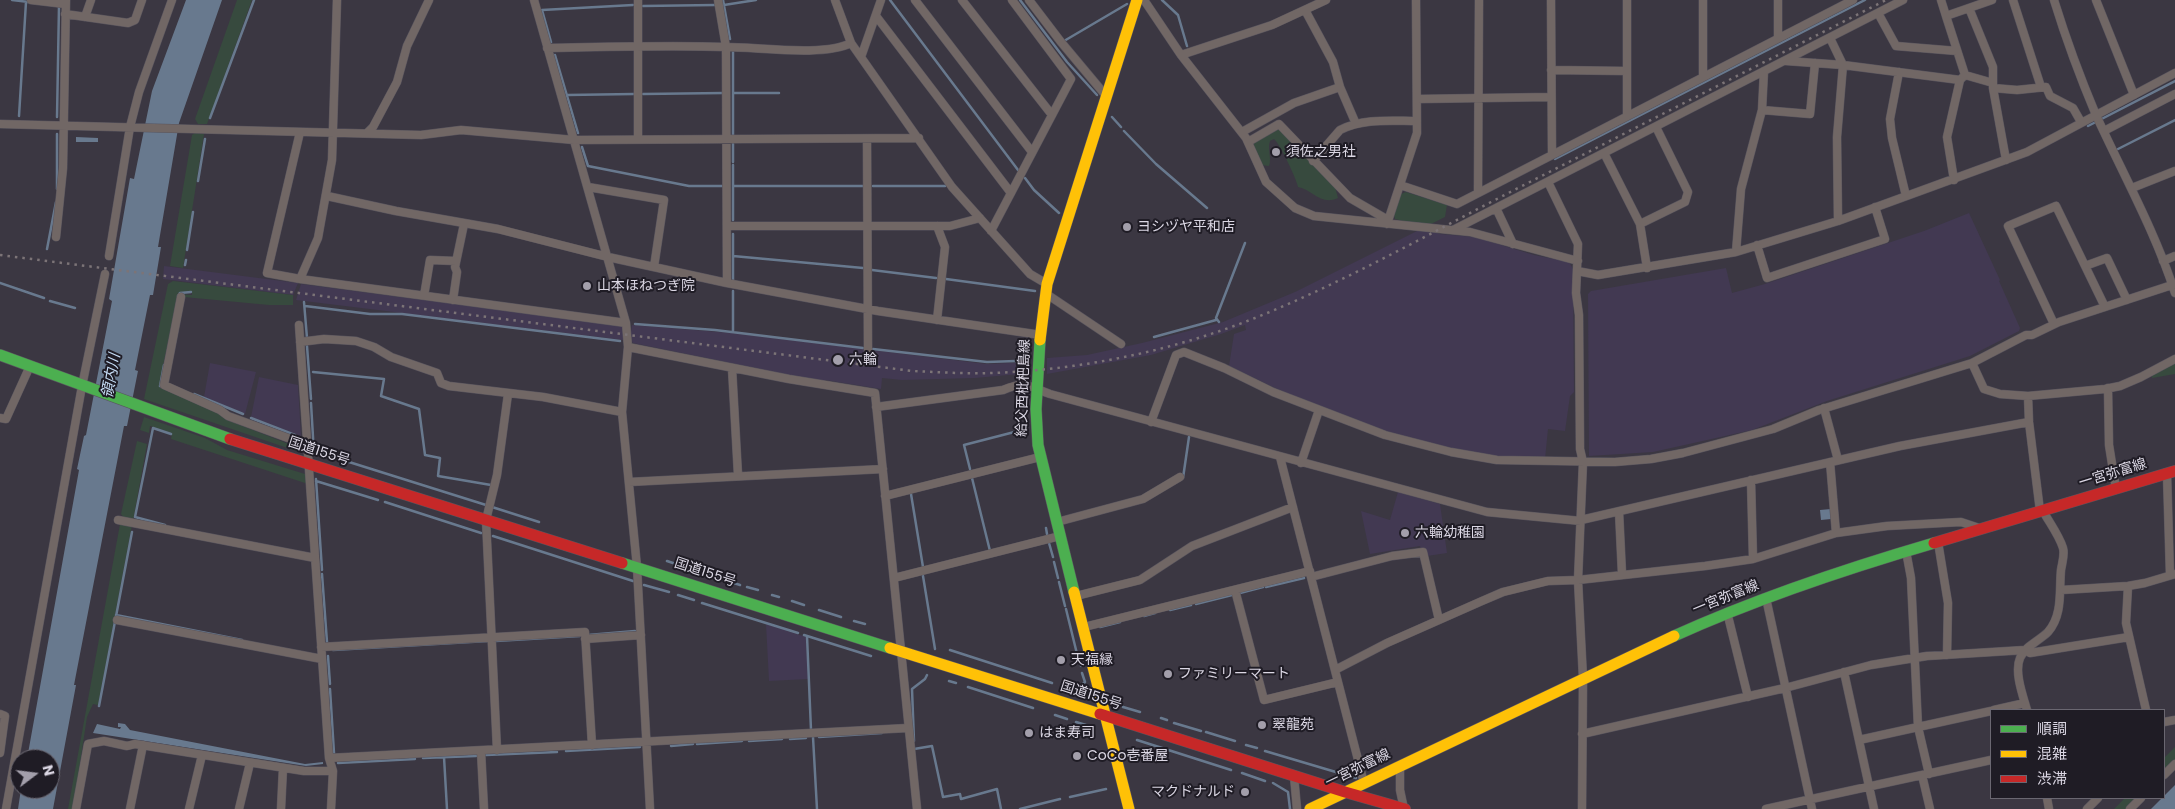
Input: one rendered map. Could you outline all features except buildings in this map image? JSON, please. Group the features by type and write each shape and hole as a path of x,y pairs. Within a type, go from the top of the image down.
{"main road":[{"name":"給父西枇杷島線","path":"1129,809 1036,435 1037,390 1046,289 1137,0"},
{"name":"国道155号","path":"0,355 199,429 1294,776 1404,809"},
{"name":"一宮弥富線","path":"1310,809 1582,678 1728,612 1833,573 2171,472"}],"street":[{"path":"31,0 65,2 63,168 56,237"},
{"path":"85,17 91,0"},
{"path":"65,14 128,23 135,20 142,0"},
{"path":"110,256 130,127 139,92 172,0"},
{"path":"300,280 318,238 332,160 337,0"},
{"path":"368,133 397,82 412,34 429,0"},
{"path":"534,0 626,324 628,347 622,412 637,568 650,809"},
{"path":"638,0 638,138"},
{"path":"718,0 726,47 728,139 727,283"},
{"path":"835,0 851,43 952,187 1030,274 1046,289 1121,344"},
{"path":"861,57 881,0"},
{"path":"915,0 1032,152"},
{"path":"962,0 1052,115"},
{"path":"991,230 1071,79 1012,0"},
{"path":"1029,0 1107,97"},
{"path":"1144,0 1181,55 1242,132 1266,182 1295,208 1314,216 1387,222 1412,227 1425,226 1448,231 1454,230 1903,0"},
{"path":"1181,55 1272,25 1323,0"},
{"path":"1387,222 1417,133 1416,0"},
{"path":"1478,192 1479,0"},
{"path":"1551,0 1552,154"},
{"path":"1627,0 1627,115"},
{"path":"1703,0 1703,76"},
{"path":"1778,0 1778,38"},
{"path":"1400,185 1457,204 1853,0"},
{"path":"1941,0 1957,51 1963,78 1947,137 1954,180"},
{"path":"1946,16 1992,0"},
{"path":"2013,0 2041,87"},
{"path":"1151,422 1176,355 1184,352 1224,368 1273,392 1385,435 1451,452 1497,460 1583,462 1651,459 1726,443 1773,429 1824,408 1972,363 2026,335 2032,335 2054,324 2127,300 2174,288 2132,188 2100,122 2072,57 2054,0"},
{"path":"2096,0 2134,94"},
{"path":"1969,8 1993,67 1993,86 2006,160"},
{"path":"1306,10 1333,62 1340,86 1356,124"},
{"path":"1878,13 1896,46 1957,51"},
{"path":"876,16 1011,193"},
{"path":"1830,38 1843,66 1837,137 1838,221"},
{"path":"547,48 726,47 818,49 843,47 851,43"},
{"path":"1784,61 1963,78 2017,90 2046,87 2050,96 2073,108 2081,122"},
{"path":"1762,110 1810,114 1815,63"},
{"path":"1551,70 1627,71"},
{"path":"1736,252 1741,189 1762,110 1764,71"},
{"path":"1899,72 1890,119 1892,138 1906,196"},
{"path":"2100,122 2134,94 2175,73"},
{"path":"1242,132 1294,103 1340,86"},
{"path":"1577,271 1598,275 1736,252 1759,250 1838,221 1876,212 1906,196 2027,152 2081,122 2100,122 2175,94"},
{"path":"1416,99 1551,97"},
{"path":"1313,161 1340,130 1368,121 1417,121"},
{"path":"0,124 421,135 461,130 574,140 638,138 919,138"},
{"path":"1248,142 1279,124 1350,198 1387,222"},
{"path":"1640,224 1685,202 1688,192 1656,127"},
{"path":"300,132 266,273 300,280 626,324"},
{"path":"867,138 868,350"},
{"path":"1604,153 1640,224 1647,268"},
{"path":"2132,188 2175,171"},
{"path":"1548,182 1578,244 1580,449 1583,462 1578,580 1582,678 1582,809"},
{"path":"588,186 664,200 654,267"},
{"path":"327,196 504,231 608,257 727,283 867,309 1041,335"},
{"path":"2054,324 2008,226 2056,206 2105,307"},
{"path":"1496,208 1513,244"},
{"path":"1759,250 1767,278 1885,239 1876,212"},
{"path":"727,226 950,226 980,218"},
{"path":"453,300 457,272 455,267 464,224"},
{"path":"937,226 945,247 937,320"},
{"path":"1454,230 1578,261"},
{"path":"2163,261 2175,256"},
{"path":"2085,266 2106,258 2127,300"},
{"path":"424,296 430,260 456,261"},
{"path":"6,809 105,274"},
{"path":"181,297 164,386 220,410 228,416 307,446"},
{"path":"299,325 322,659 330,758 333,770 331,809"},
{"path":"300,342 324,339 356,341 374,347 391,357 437,373 441,383 449,386 543,397 622,412"},
{"path":"628,347 732,368 875,393 917,809"},
{"path":"0,361 13,360"},
{"path":"1972,363 1984,389 2000,394 2028,396 2120,386 2175,360"},
{"path":"0,418 6,419 30,366"},
{"path":"732,368 738,475"},
{"path":"876,407 1003,390 1016,384 1026,384 1037,390 1151,422 1487,512 1581,521 1900,446 2029,422"},
{"path":"2108,388 2109,445 2116,489"},
{"path":"497,750 486,520 497,475 508,394"},
{"path":"2010,709 2026,707 2019,670 2020,659 2025,650 2048,632 2055,620 2059,608 2064,548 2042,511 2029,422 2028,396"},
{"path":"1824,408 1834,461 1836,533"},
{"path":"1301,463 1319,410"},
{"path":"885,496 1040,457"},
{"path":"1280,457 1364,784"},
{"path":"630,482 882,469"},
{"path":"2061,590 2128,586 2145,583 2172,574 2171,472"},
{"path":"1057,522 1143,499 1180,477"},
{"path":"1751,480 1753,559"},
{"path":"1076,596 1140,580 1192,546 1293,507"},
{"path":"1619,512 1622,574"},
{"path":"118,520 315,558"},
{"path":"1335,670 1387,643 1503,592 1548,581 1578,580 1753,559 1836,533 1895,525 1961,522 1983,529"},
{"path":"894,578 1060,536"},
{"path":"1938,542 1948,603 1947,655"},
{"path":"1906,551 1911,578 1918,727 1930,809"},
{"path":"1084,627 1235,590 1392,556 1423,552 1439,620"},
{"path":"2128,586 2126,624 2146,709"},
{"path":"1235,590 1264,700 1338,682"},
{"path":"1766,598 1812,809"},
{"path":"1728,612 1748,697"},
{"path":"117,620 322,659"},
{"path":"322,647 585,632 592,745"},
{"path":"585,639 641,636"},
{"path":"1582,734 1786,688 1871,665 1947,655 2025,650 2030,653 2129,637"},
{"path":"1844,672 1874,809"},
{"path":"1860,740 1990,712"},
{"path":"0,714 5,716 0,753"},
{"path":"330,758 908,728"},
{"path":"76,809 88,744 104,741 127,746 143,746 304,771 333,770"},
{"path":"130,809 143,746"},
{"path":"481,751 484,809"},
{"path":"189,809 202,755"},
{"path":"1766,809 1990,760"},
{"path":"239,809 250,763"},
{"path":"2165,774 2175,764"},
{"path":"1400,766 1400,790 1404,809"},
{"path":"281,809 283,768"},
{"path":"1294,776 1297,809"},
{"path":"2087,809 2097,799"},
{"path":"2130,809 2141,799"}],"shaded area":[{"path":"1969,213 2000,280 2020,328 2019,331 1970,356 1827,401 1752,430 1653,452 1589,456 1588,294 1591,291 1726,268 1732,293 1765,284 1924,231"},
{"path":"1423,228 1440,234 1475,237 1534,255 1569,262 1573,269 1574,392 1570,396 1565,431 1548,429 1545,459 1500,457 1387,433 1290,395 1229,366 1234,334 1246,330 1245,325 1151,355 1047,374 1047,358 1087,355 1223,322 1295,292"},
{"path":"164,266 298,283 293,295 163,279"},
{"path":"301,284 623,326 623,340 296,300"},
{"path":"632,325 732,333 987,364 1030,362 1030,373 975,378 902,380 882,378 881,389 825,380 824,382 633,343 630,339"},
{"path":"210,363 256,372 245,414 204,397"},
{"path":"259,377 298,385 301,436 251,417"},
{"name":"六輪幼稚園","path":"1398,492 1440,504 1447,553 1427,556 1421,551 1420,546 1370,554 1361,511 1390,520"},
{"path":"766,624 806,637 808,679 769,681"}],"green space":[{"path":"237,0 252,0 207,124 198,124 195,119"},
{"path":"1279,128 1335,187 1338,198 1332,200 1322,199 1298,187 1288,162 1274,139 1269,144 1269,166 1261,165 1253,143"},
{"path":"195,133 204,134 183,268 170,266 192,135"},
{"path":"1406,192 1447,205 1445,217 1429,225 1414,224 1395,219 1394,215 1401,194"},
{"path":"173,281 293,295 293,305 269,305 184,297 180,294 192,295 192,292 178,293 159,386 219,412 225,419 286,443 299,446 302,453 144,399 168,284"},
{"path":"2175,363 2175,374 2152,378 2152,374"},
{"path":"144,417 205,438 227,450 305,474 308,484 171,439 172,433 150,426 149,433 140,430"},
{"path":"137,441 147,444 133,521 124,518 121,514"},
{"path":"120,524 132,525 98,705 93,704 87,717 73,809 68,809"},
{"path":"2175,747 2175,761 2165,771 2165,757"},
{"path":"2124,799 2137,799 2127,809 2114,809"}],"water":[{"name":"領内川","path":"186,0 222,0 179,123 158,247 161,247 153,295 150,295 135,370 138,371 127,426 124,426 74,685 76,685 60,771 60,749 29,749 79,470 77,469 84,436 86,435 112,301 109,299 130,178 134,179 152,91"},
{"path":"76,137 98,138 98,142 76,142"},
{"path":"1831,509 1831,519 1821,520 1820,510"},
{"path":"118,723 125,724 130,730 305,764 323,762 323,764 306,766 93,733 97,724 120,729 121,727 118,727"},
{"path":"2175,785 2175,809 2151,809 2161,799 2165,799 2165,795"},
{"path":"20,799 55,799 53,809 18,809"}],"waterway":[{"path":"12,0 29,2"},
{"path":"210,118 254,0"},
{"path":"723,0 730,39"},
{"path":"724,5 756,0"},
{"path":"890,0 1018,170"},
{"path":"1020,0 1067,62 1097,95"},
{"path":"1162,0 1178,15 1187,46"},
{"path":"1555,159 1865,0"},
{"path":"19,116 26,2"},
{"path":"1064,41 1127,4"},
{"path":"551,42 542,10 633,5"},
{"path":"643,6 715,5"},
{"path":"57,6 59,6 57,117"},
{"path":"733,52 733,136"},
{"path":"555,55 578,133"},
{"path":"2088,126 2175,81"},
{"path":"643,94 724,93"},
{"path":"733,93 779,93"},
{"path":"567,95 634,94"},
{"path":"1112,117 1121,127"},
{"path":"2118,149 2175,120"},
{"path":"1124,131 1156,164 1207,208"},
{"path":"57,134 57,189"},
{"path":"198,181 205,139"},
{"path":"733,144 733,162"},
{"path":"582,147 588,166 689,186 723,186"},
{"path":"733,165 733,220"},
{"path":"1025,178 1034,190 1059,213"},
{"path":"733,186 863,186"},
{"path":"873,186 945,186"},
{"path":"47,249 56,202"},
{"path":"187,250 193,212"},
{"path":"733,234 733,280"},
{"path":"1219,322 1216,318 1245,243"},
{"path":"733,256 863,268"},
{"path":"185,265 186,260"},
{"path":"872,270 936,278"},
{"path":"946,279 1035,291"},
{"path":"0,283 44,298"},
{"path":"733,291 733,332"},
{"path":"178,296 180,293 191,292"},
{"path":"50,301 75,308"},
{"path":"304,302 307,338"},
{"path":"305,306 370,314 402,314 620,341"},
{"path":"1154,337 1216,320"},
{"path":"635,324 715,330 863,348"},
{"path":"307,346 311,399"},
{"path":"873,349 987,362 1016,361"},
{"path":"160,386 164,365"},
{"path":"313,372 384,379 381,396 419,409 425,455 440,458 438,476 491,485"},
{"path":"194,394 243,414"},
{"path":"311,403 314,454"},
{"path":"251,418 295,435"},
{"path":"165,525 135,517 153,428 171,434"},
{"path":"970,469 964,445 1026,429"},
{"path":"1183,478 1189,437"},
{"path":"314,451 486,505"},
{"path":"972,478 990,551"},
{"path":"316,479 322,570"},
{"path":"316,481 378,500"},
{"path":"911,494 923,567"},
{"path":"385,502 481,533"},
{"path":"492,507 539,522"},
{"path":"1046,528 1047,534"},
{"path":"99,706 132,532"},
{"path":"493,536 633,581"},
{"path":"1049,543 1053,557"},
{"path":"667,561 697,571"},
{"path":"1054,562 1058,578"},
{"path":"322,574 327,642"},
{"path":"706,574 740,585"},
{"path":"923,576 935,649"},
{"path":"1266,587 1304,578"},
{"path":"1059,582 1065,606"},
{"path":"644,585 669,592"},
{"path":"747,587 758,590"},
{"path":"1240,593 1263,587"},
{"path":"678,595 694,600"},
{"path":"772,595 779,597"},
{"path":"1196,604 1232,595"},
{"path":"792,601 804,605"},
{"path":"702,603 798,633"},
{"path":"1170,610 1191,605"},
{"path":"1066,609 1078,658"},
{"path":"819,610 841,617"},
{"path":"1144,616 1155,613"},
{"path":"116,615 242,640"},
{"path":"854,621 865,624"},
{"path":"1100,627 1120,622"},
{"path":"588,635 635,631"},
{"path":"804,635 871,656"},
{"path":"496,641 580,636"},
{"path":"807,636 811,730"},
{"path":"333,650 488,641"},
{"path":"950,650 1052,683"},
{"path":"328,656 330,684"},
{"path":"1079,662 1081,666"},
{"path":"1064,687 1075,688 1085,682 1082,673"},
{"path":"914,741 912,689 925,679 927,675"},
{"path":"949,681 956,683"},
{"path":"968,687 1033,708"},
{"path":"330,689 334,753"},
{"path":"1123,707 1140,712"},
{"path":"1055,715 1067,719"},
{"path":"1161,718 1167,720"},
{"path":"1076,722 1086,725"},
{"path":"1174,723 1201,731"},
{"path":"1206,732 1235,741"},
{"path":"819,737 882,733"},
{"path":"813,737 817,809"},
{"path":"790,739 806,738"},
{"path":"749,741 782,739"},
{"path":"1137,740 1231,770"},
{"path":"697,744 742,741"},
{"path":"671,746 693,744"},
{"path":"1246,745 1257,748"},
{"path":"914,749 932,746 943,797 960,794 961,799 997,789 1001,809"},
{"path":"566,751 640,747"},
{"path":"1265,751 1356,778"},
{"path":"486,755 557,752"},
{"path":"423,758 476,756"},
{"path":"444,757 447,809"},
{"path":"338,763 415,759"},
{"path":"1242,773 1265,781"},
{"path":"1273,783 1288,792 1290,809"},
{"path":"1070,797 1106,789"},
{"path":"1020,809 1060,799"}],"railway":[{"path":"0,255 912,371 981,373 1059,368 1126,357 1159,349 1224,330 1289,304 1390,255 1886,0"}],"traffic: fast":[{"path":"1040,340 1036,409 1038,445 1074,592"},
{"path":"0,355 230,439"},
{"path":"1674,636 1802,585 1934,543"},
{"path":"622,563 890,648"}],"traffic: slow":[{"path":"1040,340 1047,284 1137,0"},
{"path":"1074,592 1129,809"},
{"path":"1310,809 1674,636"},
{"path":"890,648 1100,714"}],"traffic: jam":[{"path":"230,439 622,563"},
{"path":"1934,543 2175,471"},
{"path":"1100,714 1345,792 1405,809"}],"place":[{"name":"須佐之男社","path":"1276,152"},
{"name":"ヨシヅヤ平和店","path":"1127,227"},
{"name":"山本ほねつぎ院","path":"587,286"},
{"name":"六輪","path":"838,360"},
{"name":"六輪幼稚園","path":"1405,533"},
{"name":"天福縁","path":"1061,660"},
{"name":"ファミリーマート","path":"1168,674"},
{"name":"翠龍苑","path":"1262,725"},
{"name":"はま寿司","path":"1029,733"},
{"name":"CoCo壱番屋","path":"1077,756"},
{"name":"マクドナルド","path":"1245,792"}]}
